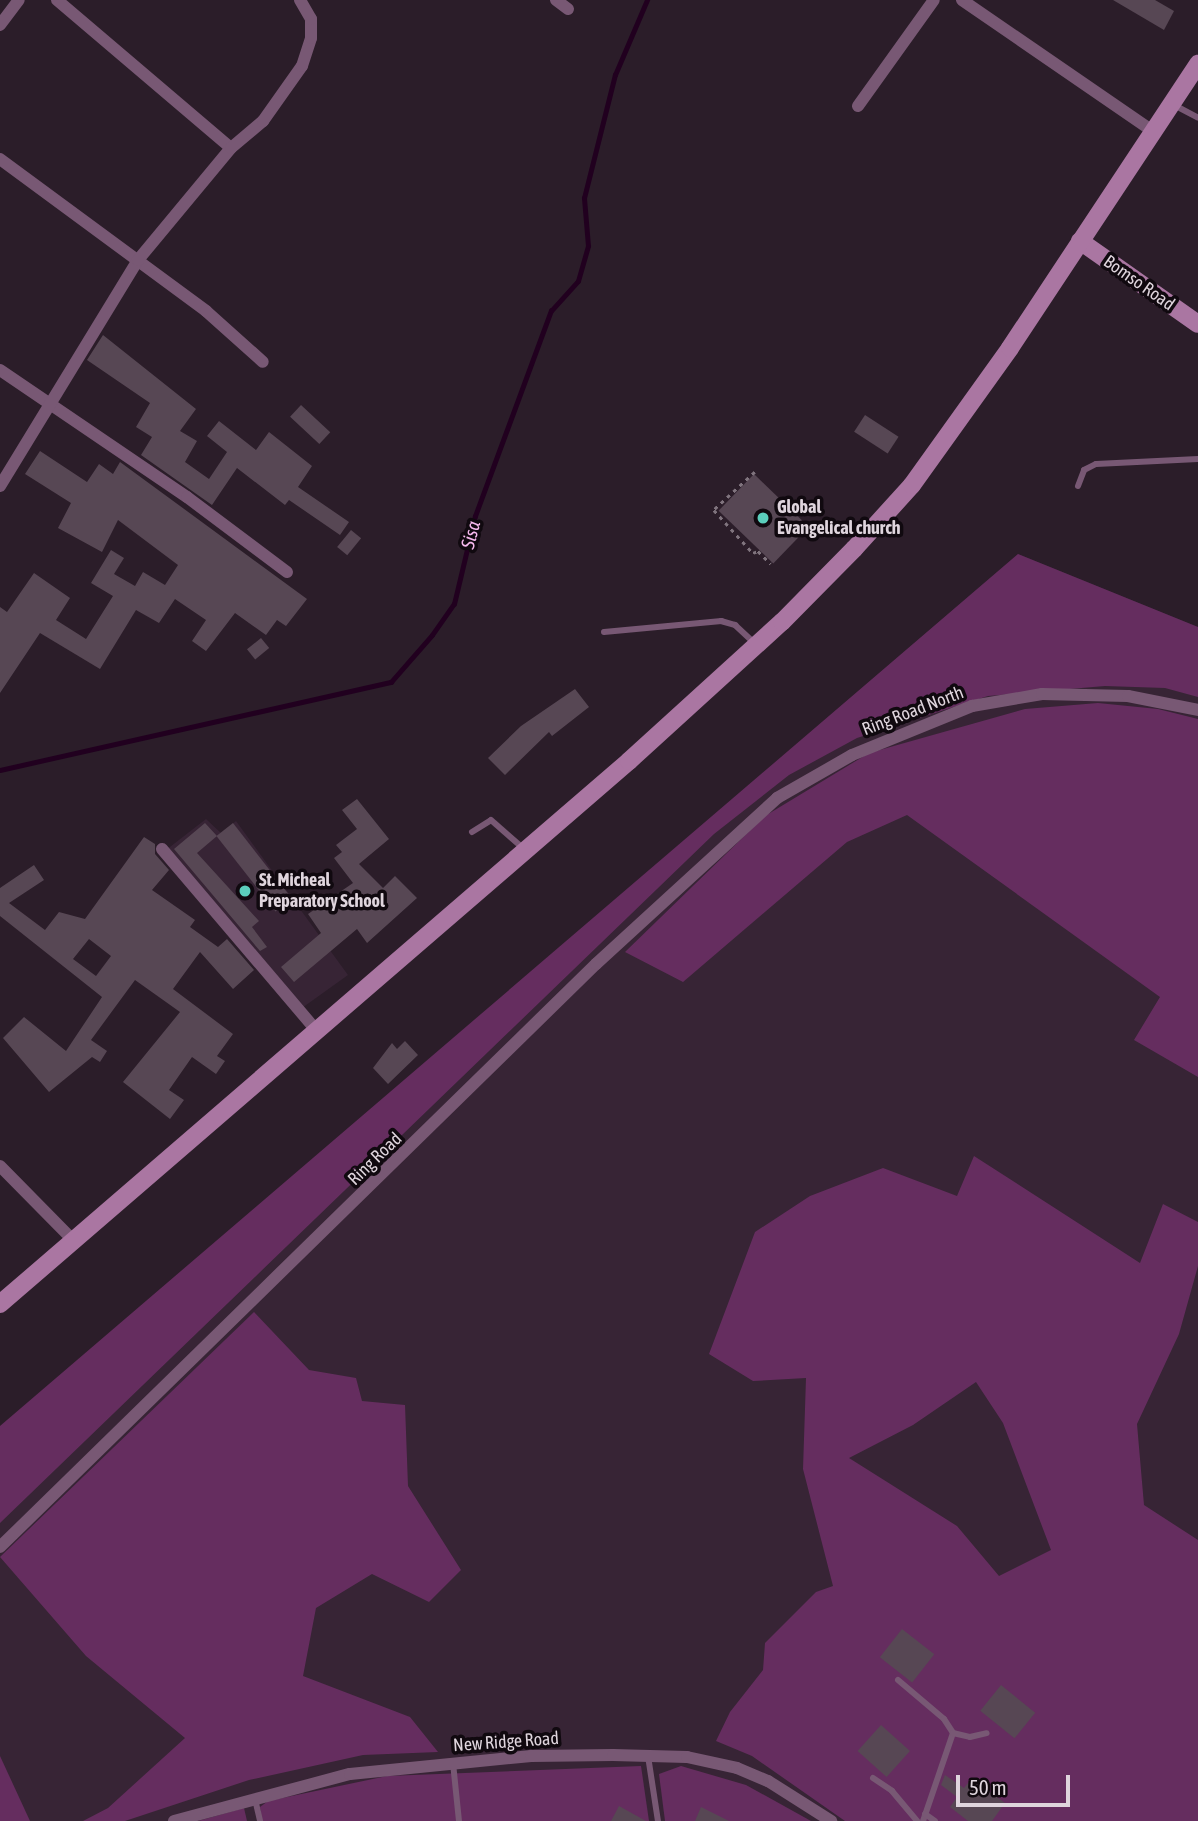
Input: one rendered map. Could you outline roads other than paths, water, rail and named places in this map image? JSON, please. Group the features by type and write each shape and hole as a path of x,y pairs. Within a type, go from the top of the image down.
{"street":[{"path":"0,25 19,0"},
{"path":"57,0 231,148"},
{"path":"0,486 138,260 231,148 263,121 302,66 311,38 311,19 300,0"},
{"path":"556,0 568,9"},
{"path":"858,106 934,0"},
{"path":"962,0 1154,131"},
{"path":"0,1304 72,1239 318,1032 526,851 756,646 912,485 1080,242 1198,64"},
{"path":"0,159 206,311 263,362"},
{"name":"Bomso Road","path":"1080,242 1198,324"},
{"path":"0,370 50,401 287,572"},
{"name":"Ring Road North","path":"777,798 852,755 972,706 1042,694 1128,695 1198,710"},
{"name":"Ring Road","path":"0,1547 596,964 777,798"},
{"path":"162,849 318,1032"},
{"path":"0,1166 72,1239"},
{"name":"New Ridge Road","path":"174,1821 350,1774 531,1756 648,1756 687,1757 737,1768 768,1780 831,1821"}],"lane":[{"path":"1172,104 1198,118"},
{"path":"1077,486 1084,470 1096,464 1198,459"},
{"path":"604,632 721,621 735,625 756,646"},
{"path":"472,832 491,820 526,851"},
{"path":"898,1680 944,1719 953,1733"},
{"path":"953,1733 987,1733"},
{"path":"935,1821 924,1817 953,1733"},
{"path":"648,1756 657,1821"},
{"path":"453,1763 459,1821"},
{"path":"873,1779 891,1791 918,1821"},
{"path":"256,1799 260,1821"}],"waterway":[{"name":"Sisa","path":"0,770 391,682 432,635 454,604 475,516 551,311 578,281 588,246 584,198 615,75 647,0"}],"place":[{"name":"Global Evangelical church","path":"763,518"},
{"name":"St. Micheal Preparatory School","path":"245,891"}]}
